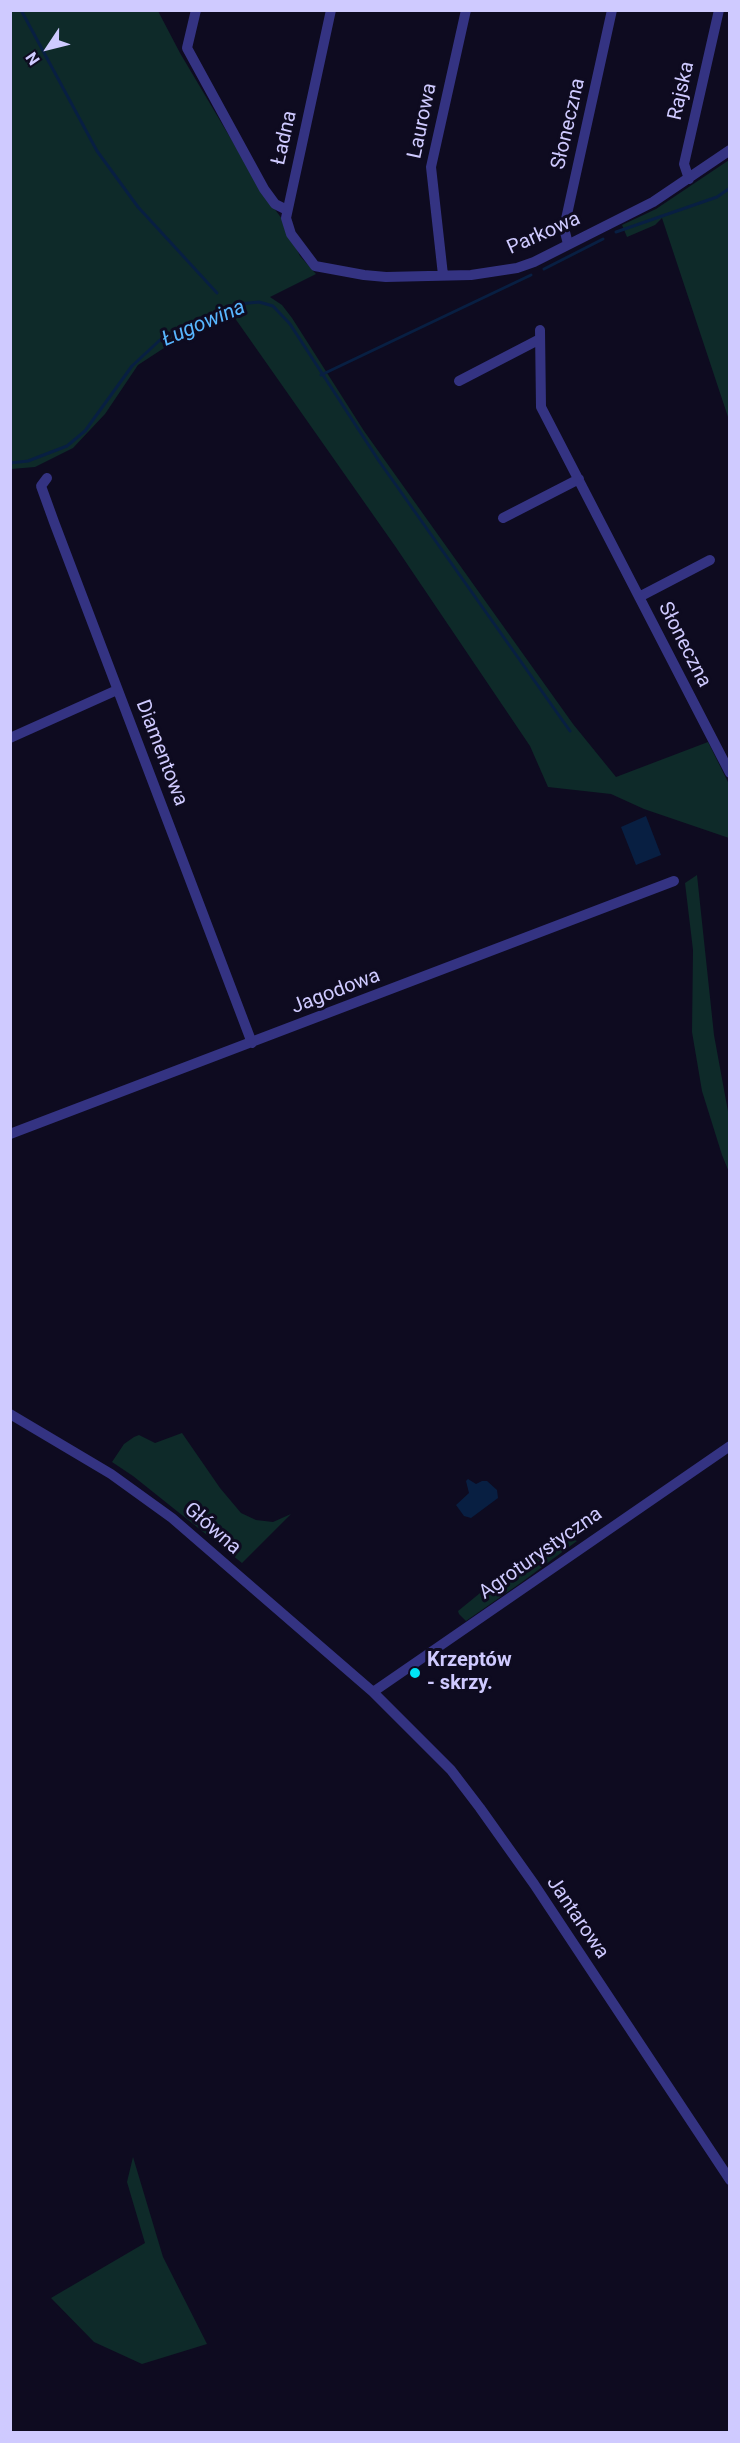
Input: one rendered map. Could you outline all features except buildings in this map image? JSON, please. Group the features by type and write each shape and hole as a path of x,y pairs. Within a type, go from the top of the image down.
{"street":[{"path":"196,10 187,48 264,189 275,204 287,210"},
{"name":"Ładna","path":"315,266 291,234 286,218 331,10"},
{"name":"Laurowa","path":"443,275 430,167 466,10"},
{"name":"Słoneczna","path":"568,244 564,228 612,10"},
{"name":"Rajska","path":"689,179 684,164 719,10"},
{"name":"Parkowa","path":"315,266 386,277 471,275 517,268 653,202 729,150"},
{"name":"Słoneczna","path":"459,381 540,334 541,407 729,773"},
{"name":"Diamentowa","path":"47,478 41,486 252,1043"},
{"path":"503,518 579,479"},
{"name":"Słoneczna","path":"639,597 710,560"},
{"path":"10,738 117,690"},
{"name":"Jagodowa","path":"10,1134 674,881"},
{"name":"Główna","path":"10,1414 111,1474 172,1518 373,1692"},
{"name":"Agroturystyczna","path":"373,1692 729,1446"},
{"name":"Jantarowa","path":"373,1692 445,1764 480,1808 729,2180"}],"green space":[{"path":"11,11 158,11 180,53 263,193 282,219 300,256 316,274 270,297 282,305 292,318 364,431 573,724 616,777 708,742 729,784 729,838 644,809 611,794 548,787 530,746 395,546 232,314 187,333 138,365 105,414 73,448 35,467 11,469"},
{"path":"729,160 729,420 662,218 655,225 627,237 622,225 656,209"},
{"path":"697,875 714,1035 729,1117 729,1172 702,1091 692,1032 693,950 685,883"},
{"path":"182,1433 220,1488 241,1513 256,1520 273,1522 291,1514 242,1563 133,1476 112,1462 124,1444 134,1437 139,1435 155,1443"},
{"path":"568,1537 577,1541 522,1582 466,1621 459,1614 458,1611 501,1576"},
{"path":"133,2157 163,2257 207,2344 142,2364 94,2342 51,2298 145,2243 127,2182"}],"water":[{"path":"646,816 661,855 636,865 621,827"},
{"path":"468,1479 476,1484 487,1481 497,1490 498,1498 471,1518 464,1516 456,1505 469,1493 466,1481"}],"waterway":[{"path":"21,10 97,151 138,207 217,293"},
{"name":"Ługowina","path":"616,232 717,197 730,188"},
{"name":"Ługowina","path":"544,269 603,239"},
{"name":"Ługowina","path":"321,375 531,275"},
{"path":"10,463 28,461 67,446 85,431 132,366 160,340 239,304 259,302 273,306 290,324 379,461 570,731"}],"place":[{"name":"Krzeptów - skrzy.","path":"415,1673"}]}
